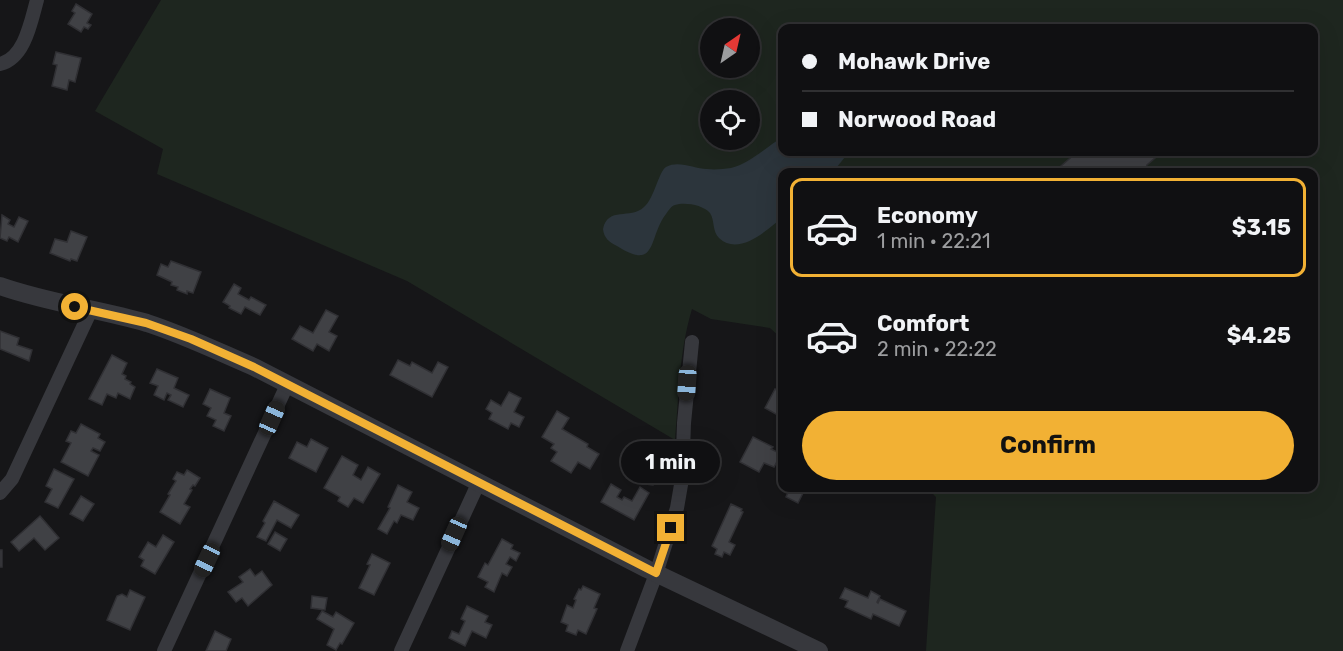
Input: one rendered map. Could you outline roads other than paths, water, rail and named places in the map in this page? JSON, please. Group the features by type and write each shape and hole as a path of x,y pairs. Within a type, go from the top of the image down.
{"street":[{"path":"0,64 7,63 25,40 37,0"},
{"path":"0,286 59,304 146,323 191,339 287,385 656,573 819,651"},
{"path":"0,493 12,479 91,310"},
{"path":"627,651 656,573 679,496 692,342"},
{"path":"164,651 287,385"},
{"path":"401,651 478,484"}]}
